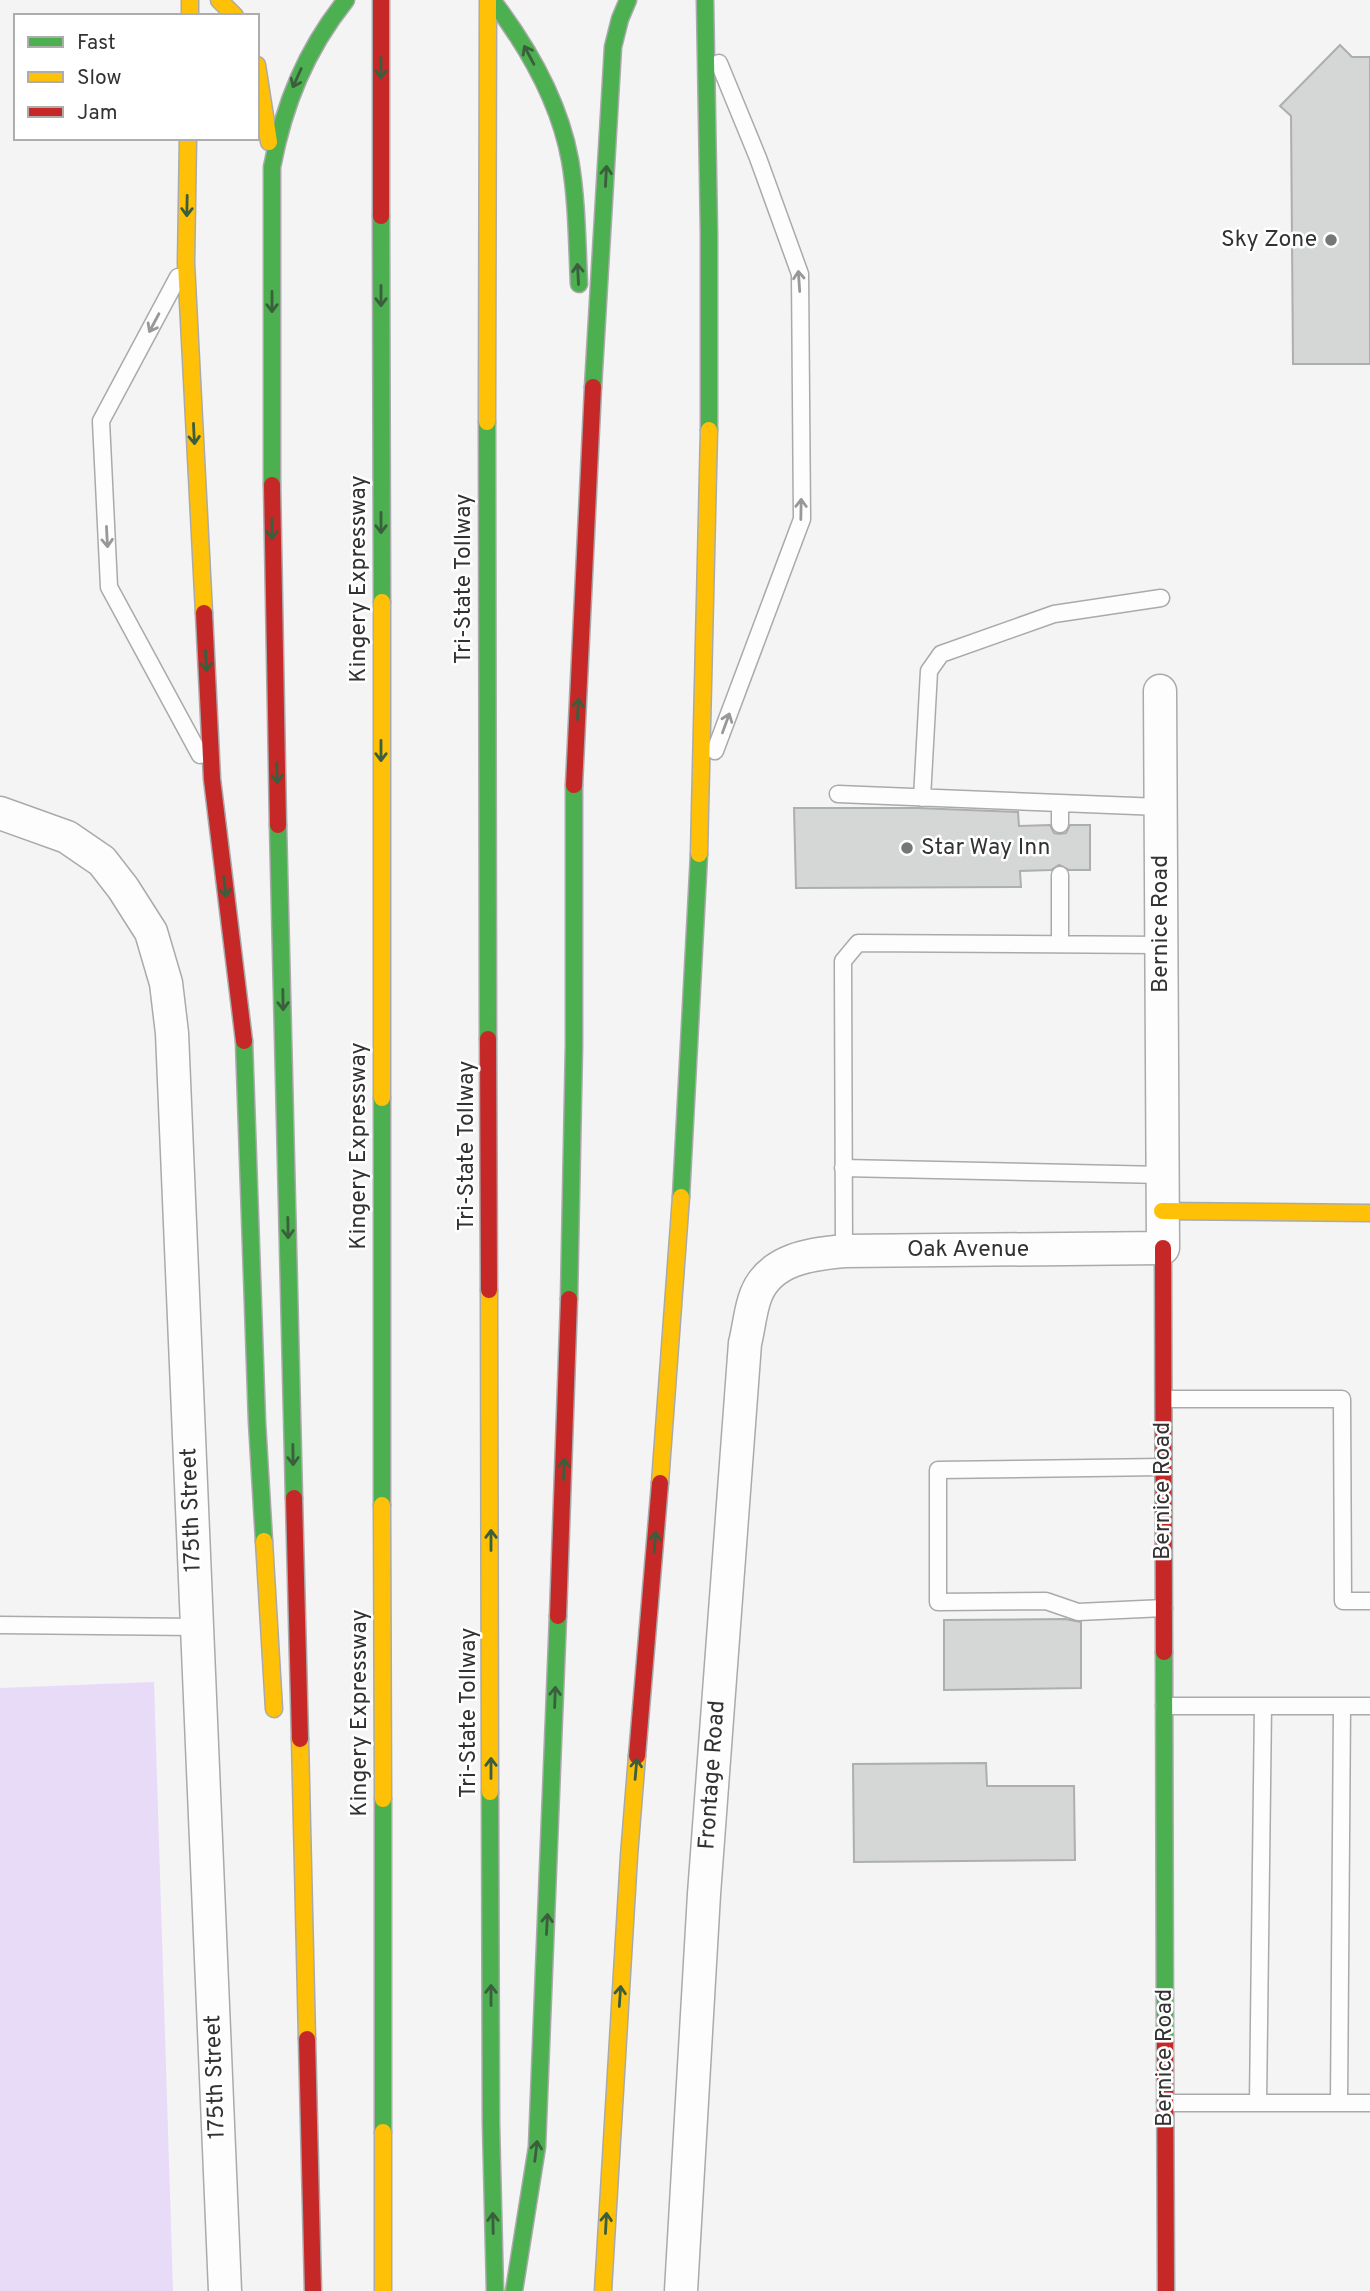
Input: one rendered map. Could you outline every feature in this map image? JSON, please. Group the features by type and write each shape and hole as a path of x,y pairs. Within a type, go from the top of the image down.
{"main road":[{"path":"219,0 232,14"},
{"path":"272,167 280,123 297,77 322,30 346,0"},
{"name":"Kingery Expressway","path":"382,0 383,2291"},
{"path":"490,0 506,18 530,57 552,102 564,139 572,180 589,464"},
{"name":"Tri-State Tollway","path":"490,0 486,518 492,2124 495,2291"},
{"path":"514,2291 537,2147 548,1910 570,1284 574,1045 574,778 589,464 613,47 628,0"},
{"path":"603,2291 627,1883 668,1389 686,1128 702,787 709,458 705,0"},
{"path":"259,73 272,167 272,566 313,2291"},
{"path":"188,140 186,263 212,779 243,1022 257,1422 275,1724"},
{"path":"1162,1211 1370,1213"},
{"name":"Bernice Road","path":"1163,1248 1166,2291"},
{"path":"292,2098 312,2266"}],"street":[{"name":"Bernice Road","path":"1160,691 1163,1248"},
{"name":"175th Street","path":"0,813 67,837 102,861 151,932 166,983 173,1047 225,2291"},
{"name":"Oak Avenue","path":"777,1268 811,1254 844,1251 1163,1248"},
{"name":"Frontage Road","path":"681,2291 704,1894 745,1343 756,1295 764,1280 777,1268"}],"lane":[{"path":"702,787 802,519 800,274 758,158 744,129 706,29"},
{"path":"186,263 101,421 109,587 169,694 212,779"},
{"path":"922,798 929,671 941,654 1054,614 1161,598"},
{"path":"838,794 1160,807"},
{"path":"1060,804 1060,824"},
{"path":"1060,875 1060,944"},
{"path":"844,1251 843,961 858,943 1161,945"},
{"path":"844,1168 1162,1175"},
{"path":"1163,1399 1342,1399 1343,1601 1370,1601"},
{"path":"1163,1467 938,1470 938,1602 1046,1601 1079,1612 1164,1608"},
{"path":"0,1625 197,1627"},
{"path":"1164,1706 1370,1706"},
{"path":"1258,2103 1263,1706"},
{"path":"1339,2103 1342,1706"},
{"path":"1165,2103 1370,2103"}],"shaded area":[{"path":"154,1682 173,2291 0,2291 0,1688"}],"building":[{"name":"Sky Zone","path":"1340,45 1352,57 1370,57 1370,364 1293,364 1291,116 1280,106"},
{"name":"Star Way Inn","path":"794,808 917,808 1018,812 1019,826 1050,825 1054,833 1059,834 1066,833 1070,825 1090,825 1090,870 1069,870 1059,865 1051,870 1020,871 1021,887 796,888"},
{"path":"1065,1619 1081,1622 1081,1688 944,1690 944,1620"},
{"path":"986,1763 987,1786 1074,1786 1075,1860 854,1862 853,1764"}],"traffic: fast":[{"path":"272,485 272,167 283,121 298,79 319,38 346,0"},
{"path":"492,0 530,55 550,95 565,138 574,190 579,284"},
{"path":"593,387 613,47 628,0"},
{"path":"705,0 709,430"},
{"path":"381,216 382,602"},
{"path":"487,422 488,1039"},
{"path":"569,1299 574,1045 574,785"},
{"path":"278,825 294,1498"},
{"path":"681,1197 699,854"},
{"path":"244,1041 257,1422 264,1541"},
{"path":"382,1098 382,1505"},
{"path":"514,2291 537,2147 558,1616"},
{"path":"1164,1652 1165,2041"},
{"path":"490,1792 491,2124 495,2291"},
{"path":"383,1799 383,2132"}],"traffic: slow":[{"path":"190,0 190,14"},
{"path":"219,0 233,14"},
{"path":"487,422 488,0"},
{"path":"259,78 269,142"},
{"path":"188,140 186,263 204,613"},
{"path":"699,854 709,430"},
{"path":"382,602 382,1098"},
{"path":"660,1483 681,1197"},
{"path":"1162,1211 1370,1213"},
{"path":"489,1290 490,1792"},
{"path":"382,1505 383,1799"},
{"path":"264,1541 274,1709"},
{"path":"300,1739 307,2039"},
{"path":"603,2291 637,1756"},
{"path":"383,2132 383,2291"}],"traffic: jam":[{"path":"381,0 381,216"},
{"path":"574,785 593,387"},
{"path":"272,485 278,825"},
{"path":"204,613 212,779 244,1041"},
{"path":"488,1039 489,1290"},
{"path":"1163,1248 1164,1652"},
{"path":"558,1616 569,1299"},
{"path":"637,1756 660,1483"},
{"path":"294,1498 300,1739"},
{"path":"307,2039 313,2291"},
{"path":"1165,2041 1166,2291"}],"place":[{"name":"Sky Zone","path":"1331,240"},
{"name":"Star Way Inn","path":"907,848"}]}
